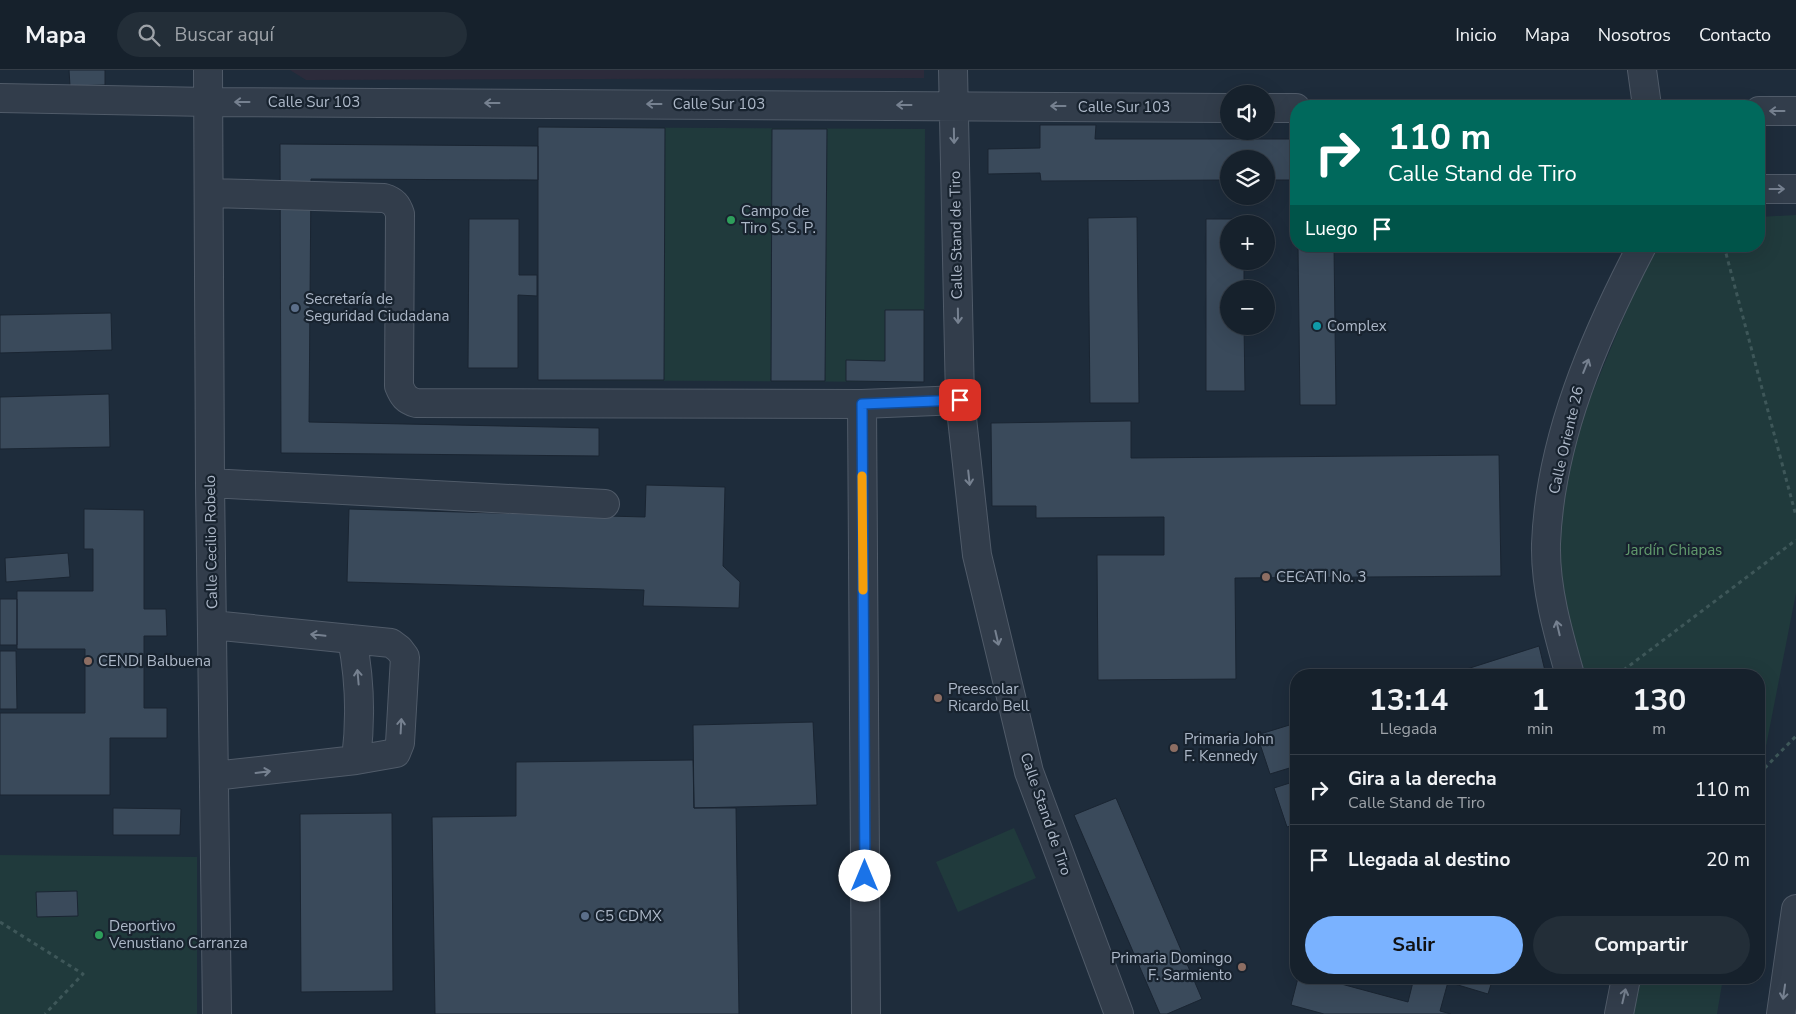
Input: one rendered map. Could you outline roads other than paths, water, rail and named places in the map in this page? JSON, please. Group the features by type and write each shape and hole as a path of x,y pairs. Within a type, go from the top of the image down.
{"street":[{"name":"Calle Cecilio Robelo","path":"208,70 210,483 217,1014"},
{"name":"Calle Stand de Tiro","path":"953,70 960,400 978,555 1029,772 1119,1014"},
{"path":"1642,70 1646,100"},
{"name":"Calle Sur 103","path":"0,98 208,102 1220,108"},
{"path":"1275,108 1290,108"},
{"path":"1765,111 1796,111"},
{"path":"1765,189 1796,189"},
{"path":"210,193 384,198 392,200 398,206 400,214 400,386 402,394 408,400 416,403 862,404 960,400"},
{"name":"Calle Oriente 26","path":"1569,669 1551,595 1546,545 1555,476 1577,388 1612,304 1639,252"},
{"path":"862,404 866,1014"},
{"path":"210,483 606,504"},
{"path":"212,625 391,643 405,657 400,743 396,753 356,760 214,776"},
{"path":"352,639 359,680 359,735 356,760"},
{"path":"1781,1014 1796,909"},
{"path":"1619,1014 1625,984"}],"place":[{"name":"Campo de Tiro S. S. P.","path":"731,220"},
{"name":"Secretaría de Seguridad Ciudadana","path":"295,308"},
{"name":"Complex","path":"1317,326"},
{"name":"CECATI No. 3","path":"1266,577"},
{"name":"CENDI Balbuena","path":"88,661"},
{"name":"Preescolar Ricardo Bell","path":"938,698"},
{"name":"Primaria John F. Kennedy","path":"1174,748"},
{"name":"C5 CDMX","path":"585,916"},
{"name":"Deportivo Venustiano Carranza","path":"99,935"},
{"name":"Primaria Domingo F. Sarmiento","path":"1242,967"}],"park label":[{"name":"Jardín Chiapas","path":"1674,550"}]}
